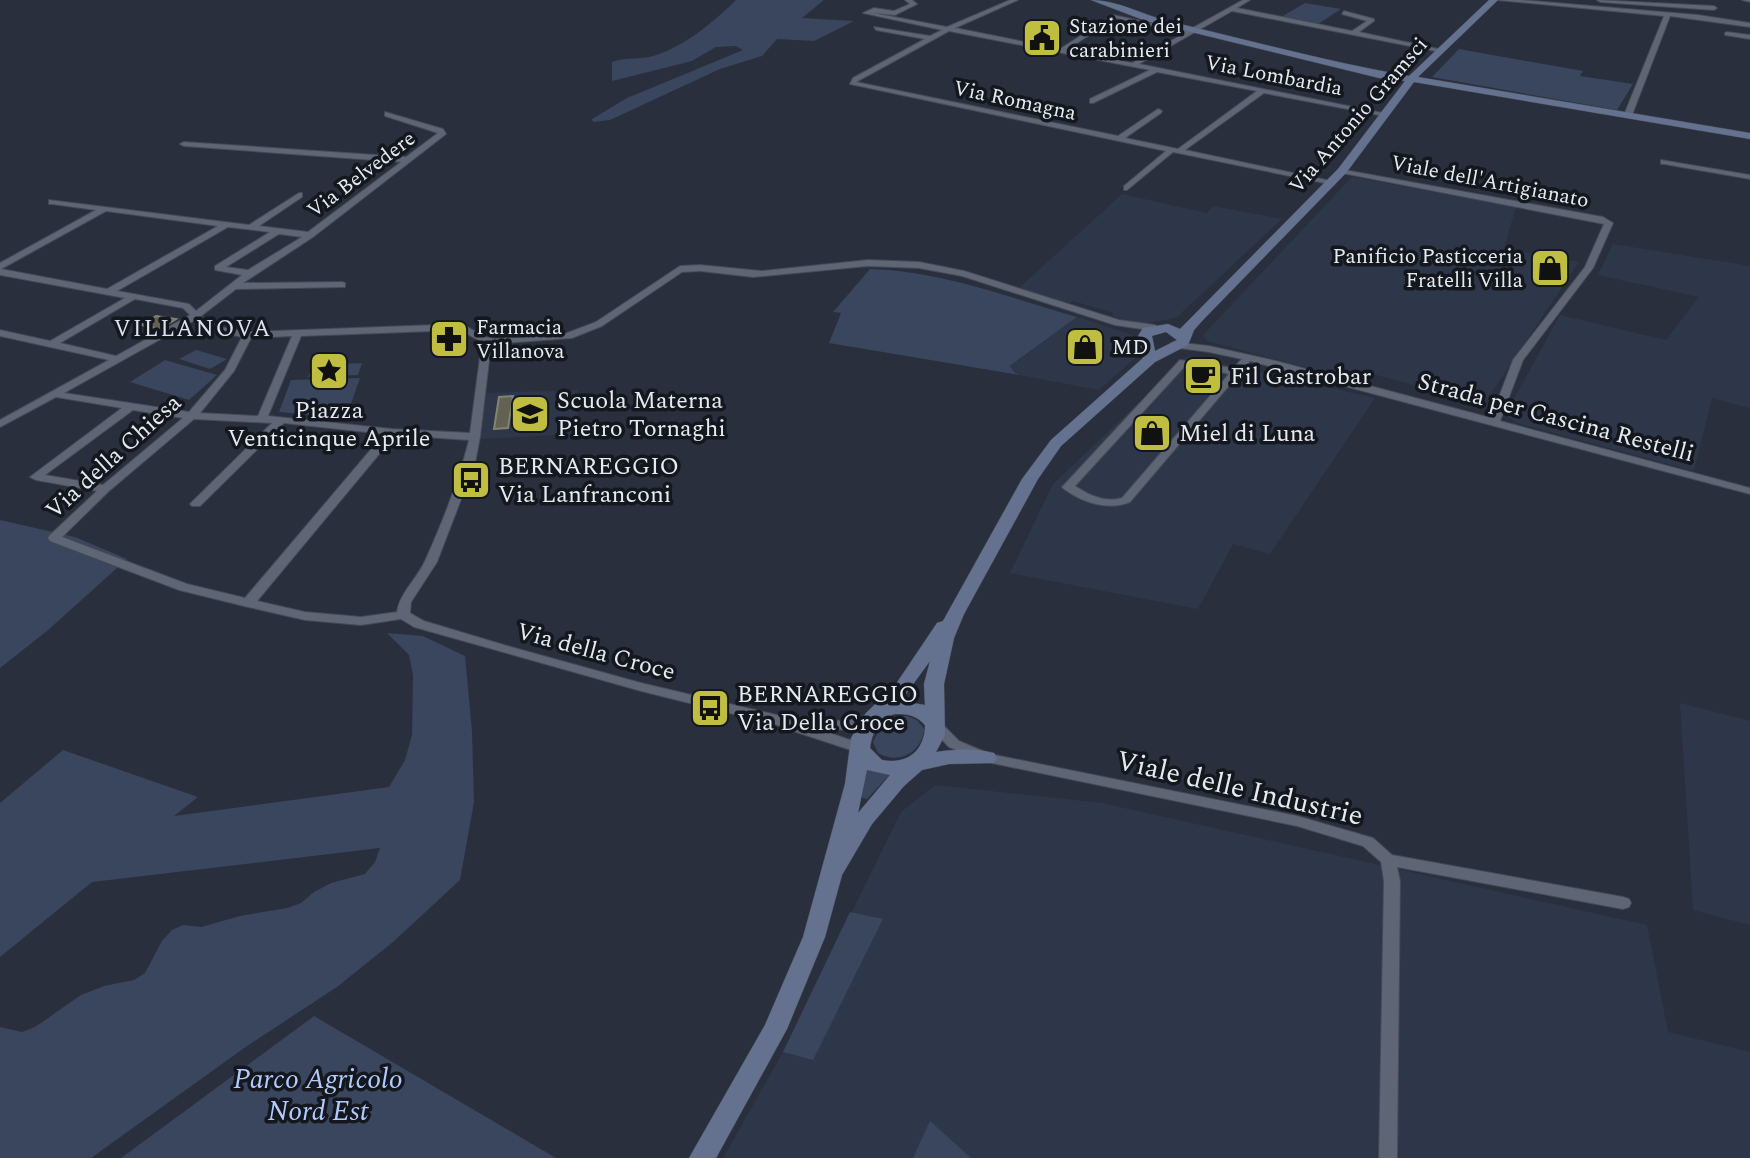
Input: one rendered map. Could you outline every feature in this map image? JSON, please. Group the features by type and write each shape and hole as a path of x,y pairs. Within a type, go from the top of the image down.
{"street":[{"name":"Via Lombardia","path":"908,0 914,4 895,13 874,10 866,13 1384,114"},
{"path":"876,29 930,38 1015,0"},
{"path":"1095,0 1189,32"},
{"path":"1135,64 1247,0"},
{"name":"Via Antonio Gramsci","path":"954,614 1030,479 1056,443 1150,359 1179,341 1196,318 1342,171 1411,80 1493,0"},
{"path":"1500,0 1604,11 1622,10 1750,25"},
{"path":"1604,11 1600,0 1714,8"},
{"path":"1712,0 1712,19"},
{"path":"1231,9 1440,50"},
{"path":"1344,13 1372,20 1353,33"},
{"path":"1628,115 1667,15"},
{"path":"1062,50 1115,16 1411,80 1746,136"},
{"path":"1727,34 1750,37"},
{"name":"Via Romagna","path":"930,38 852,83 1174,151"},
{"path":"1093,102 1110,91 1122,90 1157,69"},
{"path":"1127,188 1174,151 1262,91"},
{"path":"1118,139 1158,111"},
{"name":"Via Belvedere","path":"0,424 197,315 250,273 310,235 442,134 440,131 388,114"},
{"path":"184,144 409,160"},
{"path":"1174,151 1331,183"},
{"path":"1664,162 1750,177"},
{"name":"Viale dell'Artigianato","path":"1342,171 1609,223 1589,268 1518,360 1494,421"},
{"path":"250,228 299,195"},
{"path":"52,202 310,235"},
{"path":"0,270 104,209"},
{"path":"108,292 223,226"},
{"path":"250,273 218,268 275,233"},
{"path":"0,270 186,306 200,320 218,329 248,335 461,327 487,341 511,342 580,333 599,324 665,280 694,272 760,273 868,263 919,265 975,277 1118,323 1155,332"},
{"path":"236,286 342,285"},
{"path":"52,344 134,296"},
{"name":"Via Antonio Gramsci","path":"1155,332 1196,318"},
{"path":"1155,332 1159,345 1179,341 1209,349"},
{"path":"1150,359 1155,332"},
{"path":"0,333 118,359"},
{"name":"Via della Chiesa","path":"248,335 229,371 192,416 105,489 54,538 183,587 248,603"},
{"path":"262,419 297,335"},
{"path":"392,432 248,603 340,621 373,621 403,615 405,602 431,562 454,508 475,437 487,341"},
{"name":"Strada per Cascina Restelli","path":"1209,349 1494,421 1750,491"},
{"path":"1236,372 1184,362 1068,487 1074,492 1110,503 1120,504 1126,500 1236,372 1248,358"},
{"path":"54,394 192,416 262,419 475,437"},
{"path":"105,489 37,477 130,407"},
{"path":"196,504 281,421"},
{"path":"702,1158 792,994 814,937 855,784 861,738 877,714 903,688 935,637 954,614"},
{"path":"834,869 865,819 925,754 935,736 934,684 954,614"},
{"name":"Via della Croce","path":"403,615 419,624 558,665 781,721"},
{"path":"781,721 842,726 859,723 890,708 911,708 926,714 935,725"},
{"path":"781,721 860,748 866,759 879,767 896,769 947,757 987,758"},
{"name":"Viale delle Industrie","path":"935,725 954,744 987,758 1297,821 1368,842 1388,860"},
{"path":"1388,1158 1392,881 1388,860 1623,903"}],"shaded area":[{"path":"1352,177 1516,207 1504,248 1579,262 1484,404 1365,372 1358,381 1207,341 1203,335"},
{"path":"1122,194 1207,213 1213,206 1282,219 1176,318 1141,324 1112,316 1114,313 1073,301 1069,304 1019,288"},
{"path":"1613,244 1750,266 1750,408 1712,398 1694,471 1517,423 1505,415 1560,315 1666,340 1699,297 1598,275"},
{"path":"1077,317 1134,335 1132,339 1141,345 1143,351 1099,390 1003,372"},
{"path":"1188,356 1375,398 1270,554 1233,544 1198,609 1010,573 1053,484"},
{"name":"Scuola Materna Pietro Tornaghi","path":"578,390 577,434 478,439 486,393"},
{"path":"1680,703 1750,721 1750,925 1693,910"},
{"path":"935,785 1102,803 1647,925 1668,1032 1750,1052 1750,1158 723,1158 783,1052 901,812"}],"green space":[{"path":"736,0 824,0 802,18 854,21 814,41 777,39 762,56 720,69 610,120 593,122 592,119 627,98 743,50 736,46 716,47 692,61 612,81 612,62 649,57 673,48 707,26"},
{"path":"1305,3 1341,9 1318,24 1281,17"},
{"path":"1459,49 1583,71 1580,76 1633,84 1617,110 1432,77"},
{"path":"870,269 949,280 1077,317 1010,366 1019,375 829,343 841,313 833,312"},
{"path":"196,350 227,359 210,369 179,359"},
{"path":"165,360 217,375 189,400 130,382"},
{"path":"362,363 358,375 308,377 313,365"},
{"path":"360,378 346,418 279,412 291,380"},
{"path":"0,520 75,537 127,559 47,631 0,668"},
{"path":"387,633 423,636 465,656 472,731 474,802 460,880 393,942 337,987 247,1046 91,1158 0,1158 0,1027 22,1032 35,1027 81,995 104,986 134,980 145,973 162,941 172,930 183,925 201,927 240,916 287,908 301,903 331,883 365,874 375,862 380,848 92,882 0,957 0,803 63,750 198,797 174,816 389,787 405,760 412,735 413,675 409,655"},
{"path":"907,716 917,720 924,729 919,745 901,757 893,758 878,753 873,742 882,726 895,717"},
{"path":"866,765 894,770 867,799 860,797"},
{"path":"850,912 883,919 813,1060 783,1052"},
{"name":"Parco Agricolo Nord Est","path":"314,1016 556,1158 121,1158"},
{"path":"930,1121 971,1158 913,1158"}],"building":[{"path":"156,316 176,319 160,329 141,325"},
{"path":"513,396 508,428 494,429 499,397"}],"place":[{"name":"Stazione dei carabinieri","path":"1042,38"},
{"name":"Panificio Pasticceria Fratelli Villa","path":"1550,268"},
{"name":"Farmacia Villanova","path":"449,339"},
{"name":"MD","path":"1085,347"},
{"name":"Piazza Venticinque Aprile","path":"329,371"},
{"name":"Fil Gastrobar","path":"1203,376"},
{"name":"Scuola Materna Pietro Tornaghi","path":"530,414"},
{"name":"Miel di Luna","path":"1152,433"},
{"name":"BERNAREGGIO Via Lanfranconi","path":"471,480"},
{"name":"BERNAREGGIO Via Della Croce","path":"710,708"}],"district":[{"name":"VILLANOVA","path":"193,328"}]}
